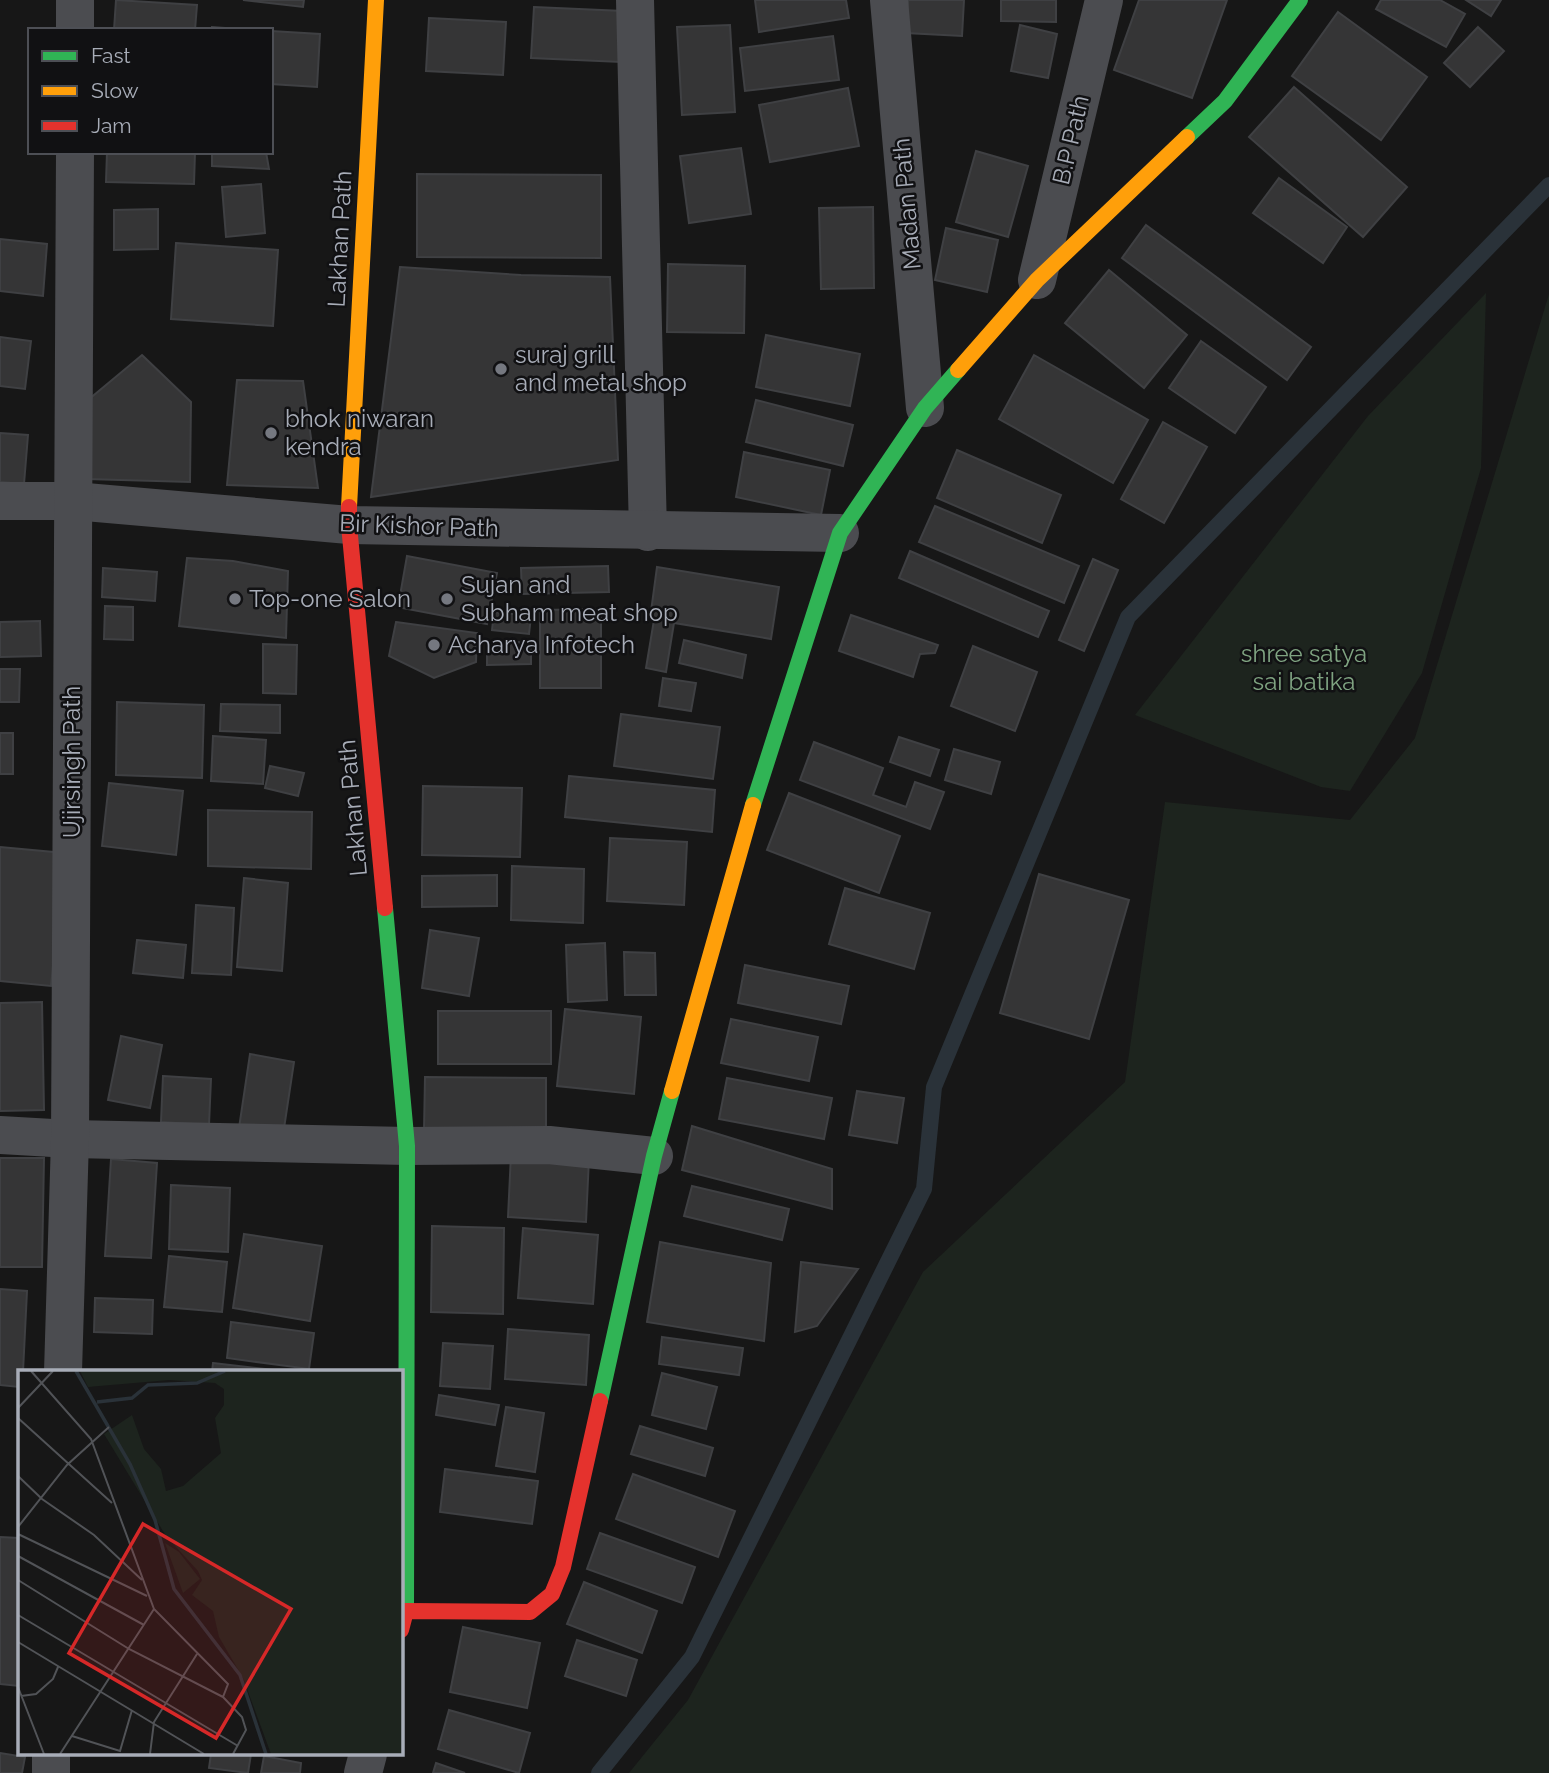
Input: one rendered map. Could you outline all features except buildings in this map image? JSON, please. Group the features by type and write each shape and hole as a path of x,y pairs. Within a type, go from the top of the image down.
{"street":[{"path":"75,0 75,28"},
{"name":"Lakhan Path","path":"376,0 349,526 407,1146 406,1611 402,1626"},
{"path":"635,0 648,532"},
{"name":"Madan Path","path":"889,0 925,408"},
{"name":"B.P Path","path":"1037,280 1104,0"},
{"path":"406,1611 530,1612 552,1594 563,1567 654,1156 740,845 840,533 925,408 1037,280 1225,101 1300,0"},
{"name":"Ujirsingh Path","path":"63,1370 70,1139 75,154"},
{"name":"Bir Kishor Path","path":"0,501 74,501 349,526 840,533"},
{"path":"0,1135 70,1139 407,1146 549,1145 654,1156"},
{"path":"363,1773 367,1756"}],"green space":[{"name":"shree satya sai batika","path":"1486,293 1481,468 1422,673 1350,791 1321,787 1135,715 1368,416"},
{"path":"1549,294 1549,1773 629,1773 688,1700 923,1272 1125,1082 1165,802 1350,820 1415,738"}],"waterway":[{"path":"599,1773 692,1657 924,1189 934,1087 1128,617 1549,185"}],"traffic: fast":[{"path":"1187,137 1225,101 1300,0"},
{"path":"753,805 840,533 925,408 958,370"},
{"path":"385,908 407,1146 406,1611"},
{"path":"600,1401 654,1156 672,1091"}],"traffic: slow":[{"path":"349,507 376,0"},
{"path":"958,370 1037,280 1187,137"},
{"path":"672,1091 753,805"}],"traffic: jam":[{"path":"349,507 385,908"},
{"path":"402,1626 406,1611 530,1612 552,1594 563,1567 600,1401"}],"place":[{"name":"suraj grill and metal shop","path":"501,369"},
{"name":"bhok niwaran kendra","path":"271,433"},
{"name":"Top-one Salon","path":"235,599"},
{"name":"Sujan and Subham meat shop","path":"447,599"},
{"name":"Acharya Infotech","path":"434,645"}]}
